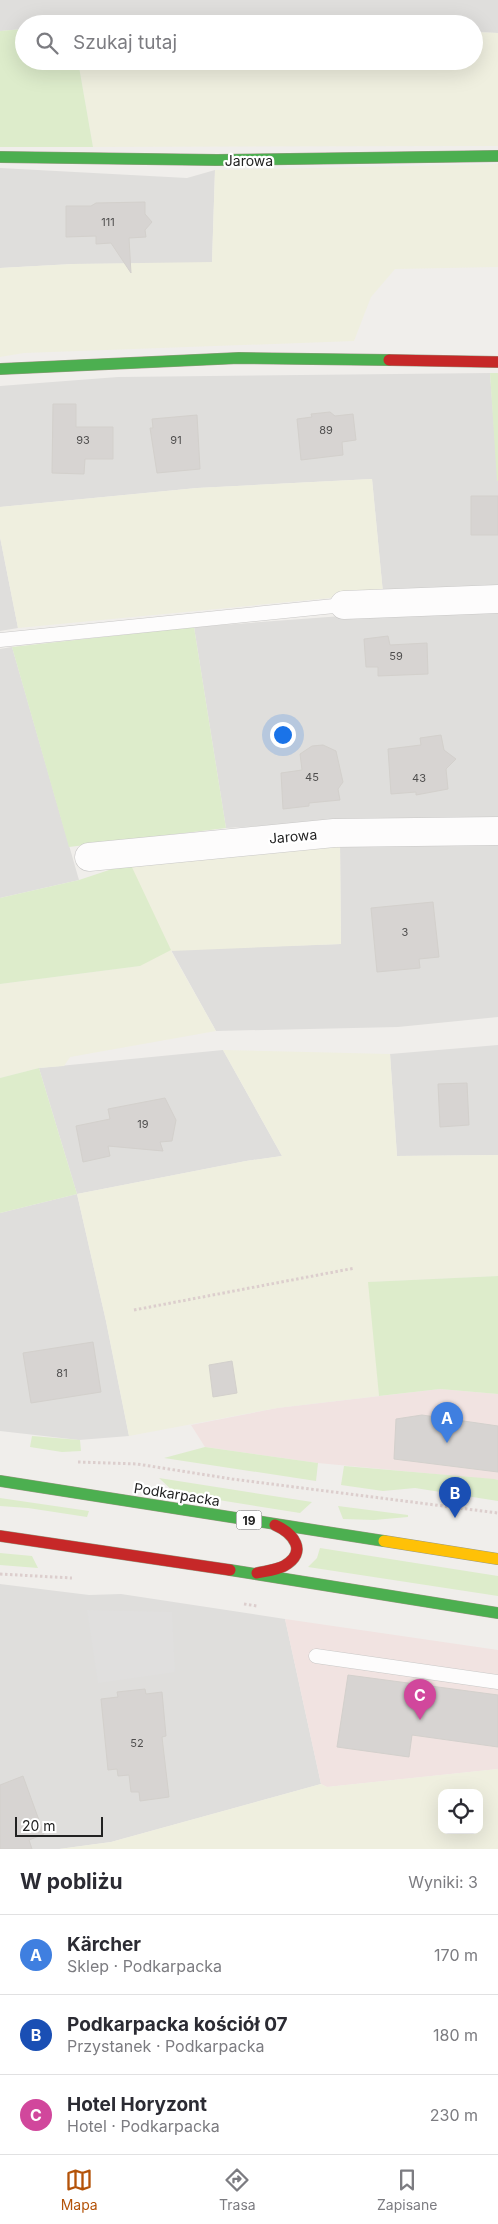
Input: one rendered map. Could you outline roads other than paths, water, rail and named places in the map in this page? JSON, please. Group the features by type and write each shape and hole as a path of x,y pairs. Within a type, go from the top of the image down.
{"main road":[{"name":"Jarowa","path":"0,157 217,160 498,156"},
{"path":"0,369 239,358 498,362"},
{"name":"Podkarpacka","path":"0,1481 498,1559"},
{"path":"256,1574 282,1567 291,1561 296,1554 294,1538 275,1524"},
{"path":"0,1536 256,1574 498,1613"}],"street":[{"path":"344,605 498,599"},
{"name":"Jarowa","path":"89,856 334,833 498,831"}],"lane":[{"path":"0,640 344,605"},
{"path":"316,1656 498,1682"}],"place":[{"name":"Kärcher","path":"447,1443"},
{"name":"Podkarpacka kościół 07","path":"455,1518"},
{"name":"Hotel Horyzont","path":"420,1720"}]}
